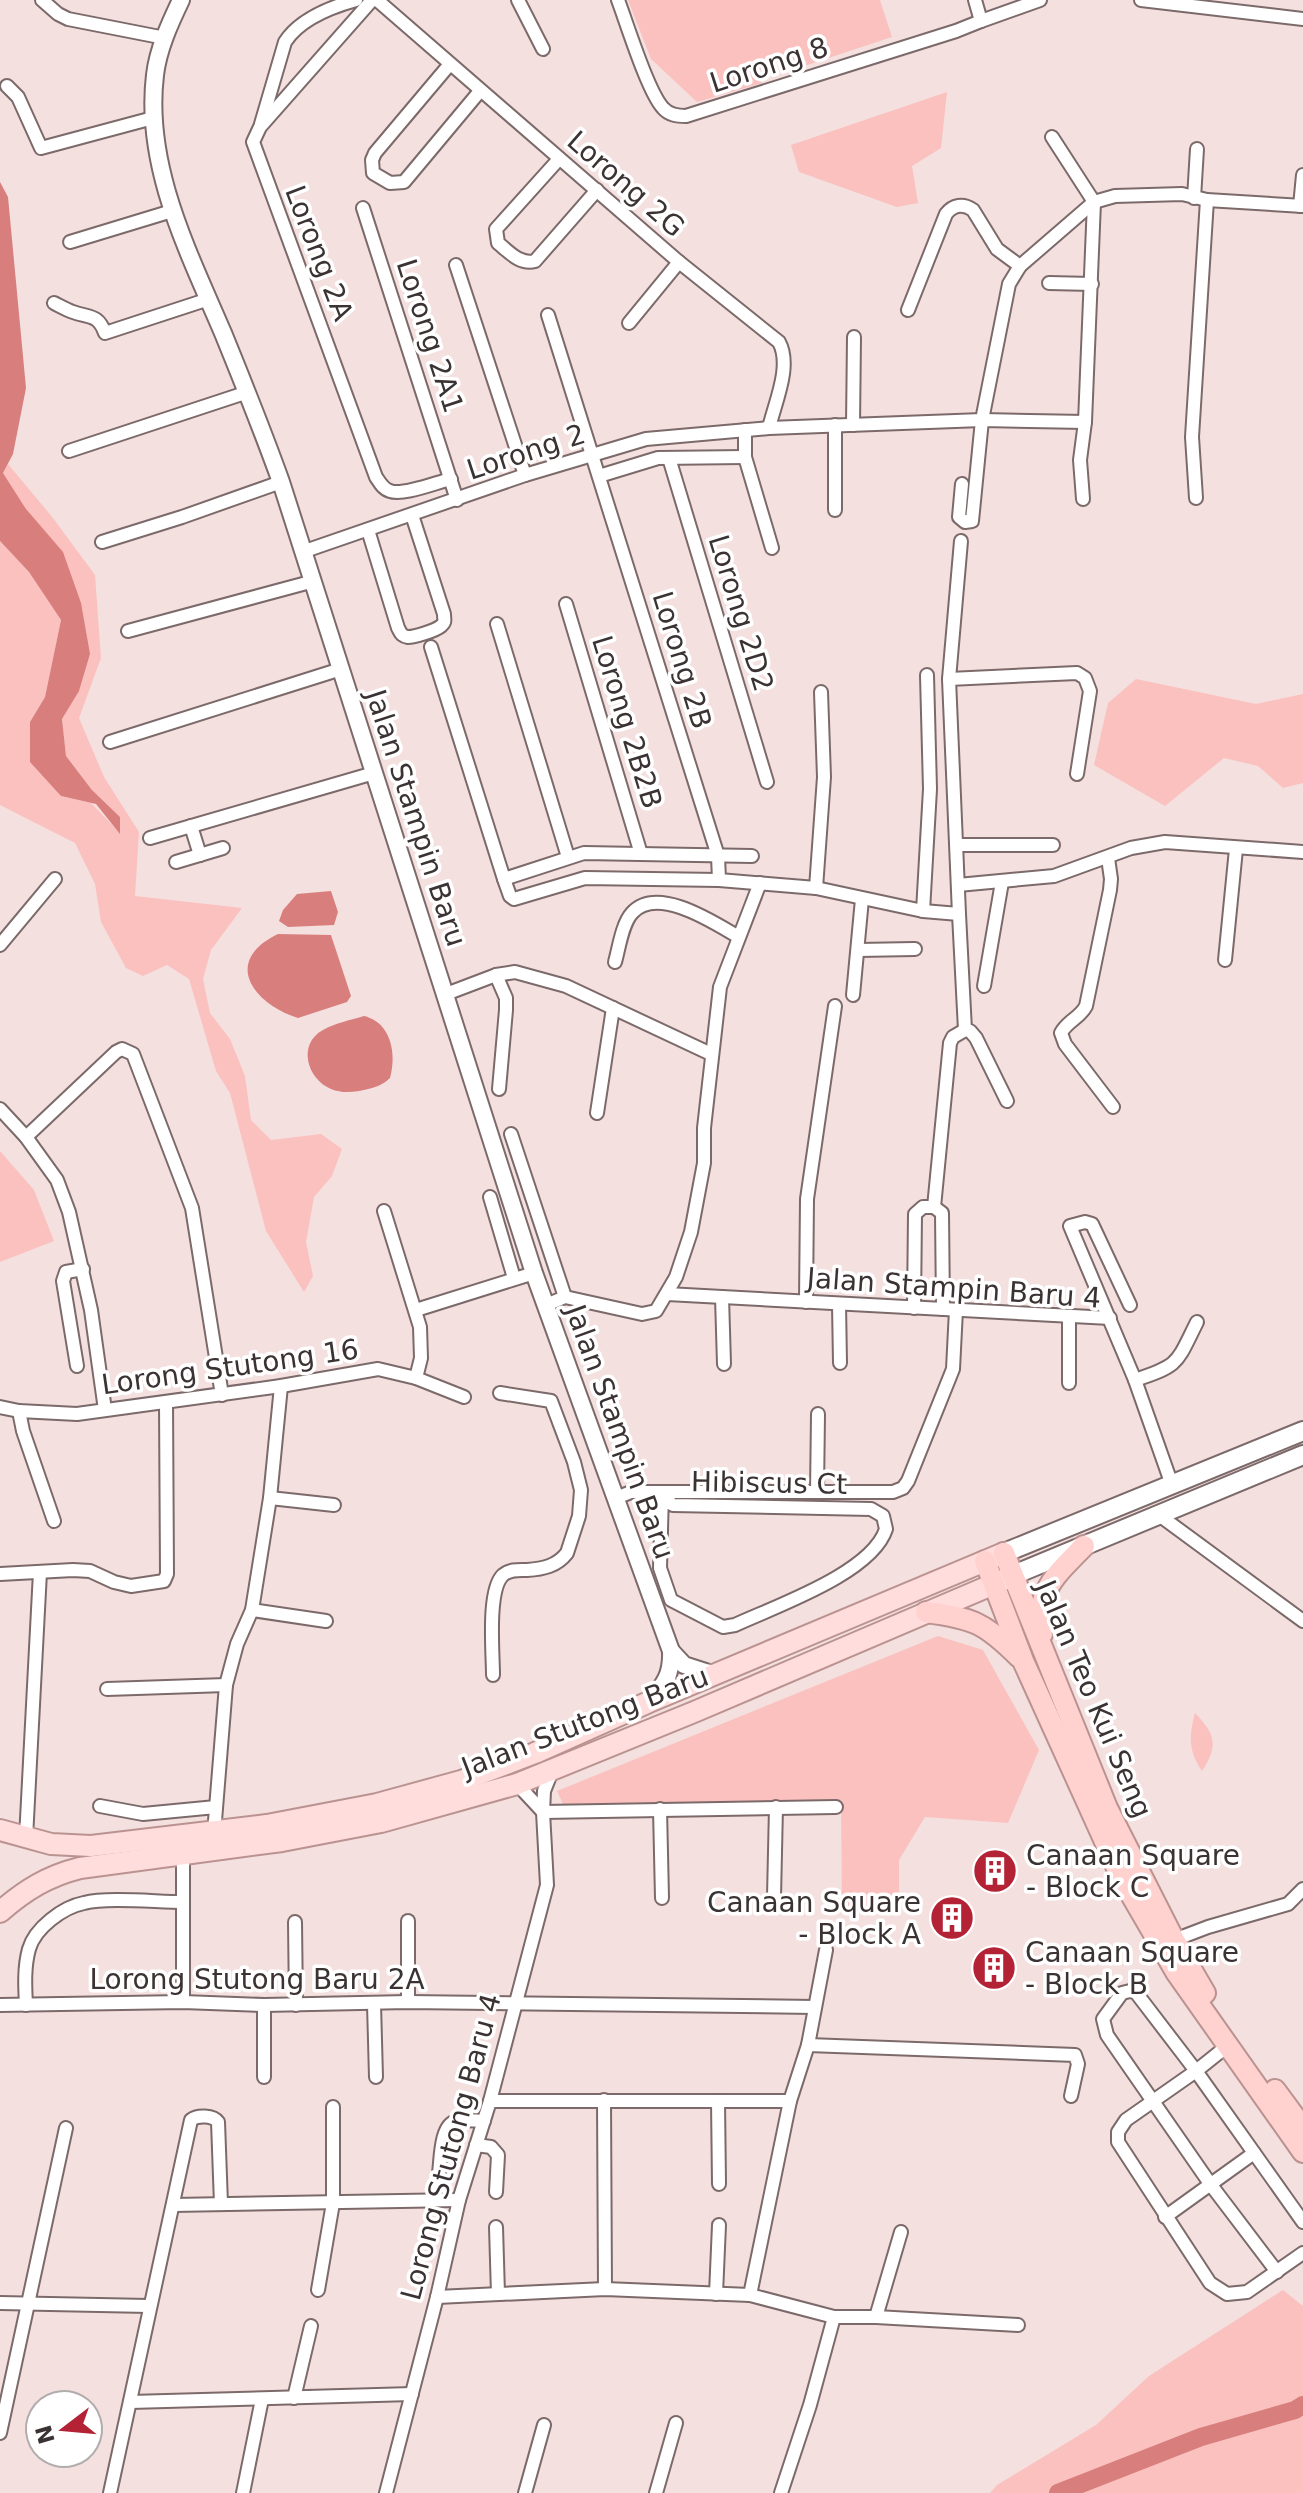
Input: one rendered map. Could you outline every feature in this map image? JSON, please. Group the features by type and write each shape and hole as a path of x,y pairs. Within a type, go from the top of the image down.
{"highway":[{"path":"1044,1656 1039,1613 1042,1598 1053,1579 1084,1546"},
{"path":"995,1557 1003,1580"},
{"name":"Jalan Teo Kui Seng","path":"1003,1580 1044,1656 1107,1808 1174,1940 1228,2028 1303,2128"},
{"name":"Jalan Teo Kui Seng","path":"1003,1580 1024,1663 1122,1879 1164,1954 1226,2047 1303,2152"},
{"path":"926,1612 967,1618 982,1625 1000,1638 1024,1663"}],"main road":[{"path":"995,1557 1303,1431"},
{"path":"1003,1580 1303,1455"},
{"name":"Jalan Stutong Baru","path":"0,1830 51,1844 91,1846 214,1833 377,1804 461,1781 535,1753 995,1557"},
{"name":"Jalan Stutong Baru","path":"0,1912 28,1888 61,1873 105,1864 282,1841 381,1822 517,1784 1003,1580"}],"street":[{"path":"42,0 68,19 165,38"},
{"name":"Jalan Stampin Baru","path":"181,0 155,72 153,118 162,177 172,211 248,392 305,551 534,1273 671,1651"},
{"name":"Lorong 2A","path":"356,0 303,23 290,34 260,127 254,136 254,147 376,477 382,486 400,492 451,479"},
{"path":"260,127 374,0"},
{"name":"Lorong 2G","path":"374,0 679,262 779,342 784,352 784,365 769,428"},
{"path":"518,0 543,49"},
{"name":"Lorong 8","path":"618,0 653,92 663,108 674,115 686,116 956,31 1040,0"},
{"path":"975,0 981,21"},
{"path":"1141,0 1303,19"},
{"path":"450,64 375,153 373,173 390,183 404,182 480,91"},
{"path":"7,86 18,97 41,148 153,118"},
{"path":"1052,137 1094,202 1090,330 1080,460 1083,499"},
{"path":"1196,498 1192,437 1200,199 1197,149"},
{"path":"559,159 496,229 498,243 520,260 527,263 535,261 597,190"},
{"path":"962,484 959,517 965,522 972,521 982,420 1009,284 1020,266 1094,202 1115,196 1182,194 1200,199 1302,206 1303,175"},
{"path":"908,310 950,208 968,206 997,249 1020,266"},
{"name":"Lorong 2A1","path":"363,208 457,500"},
{"path":"70,242 172,211"},
{"path":"629,323 679,262"},
{"path":"456,265 525,475"},
{"path":"1049,283 1092,284"},
{"path":"54,303 74,313 92,315 101,321 105,333 209,299"},
{"name":"Lorong 2B","path":"548,315 718,856 719,880"},
{"path":"853,425 854,337"},
{"path":"69,451 248,392"},
{"name":"Lorong 2","path":"305,551 525,475 646,439 835,425 982,420 1085,422"},
{"path":"835,425 835,510"},
{"path":"745,430 745,457 772,548"},
{"path":"599,476 658,458 745,457"},
{"name":"Lorong 2D2","path":"669,458 767,782"},
{"path":"102,542 281,482"},
{"path":"368,530 402,635 407,637 434,629 445,621 444,614 412,515"},
{"path":"961,541 949,679 965,1030"},
{"path":"128,631 314,581"},
{"name":"Lorong 2B2B","path":"566,604 641,854"},
{"path":"497,624 568,857"},
{"path":"431,647 504,879 514,899 585,878 719,880 816,888 923,911 959,914"},
{"path":"110,742 341,669"},
{"path":"949,679 1077,673 1085,678 1090,691 1077,774"},
{"path":"923,911 930,789 927,675"},
{"path":"816,888 824,777 821,692"},
{"path":"150,838 374,773"},
{"path":"191,826 200,855"},
{"path":"958,885 1054,876 1131,848 1165,842 1303,852"},
{"path":"957,845 1053,845"},
{"path":"176,862 223,848"},
{"path":"1225,960 1236,849"},
{"path":"504,879 584,853 752,856"},
{"path":"1108,858 1110,890 1086,1006 1082,1015 1061,1033 1065,1044 1113,1107"},
{"path":"0,945 55,879"},
{"path":"984,986 1002,882"},
{"path":"546,1305 565,1297 642,1314 656,1311 667,1294 691,1232 704,1163 711,1054 720,987 737,936 760,883"},
{"path":"853,995 862,899"},
{"path":"615,962 628,918 641,907 675,905 737,936"},
{"path":"858,950 915,949"},
{"path":"446,994 496,975 515,972 566,986 711,1054"},
{"path":"496,975 506,998 499,1089"},
{"path":"806,1302 807,1199 835,1006"},
{"path":"597,1113 613,1008"},
{"path":"934,1207 953,1037 965,1030 976,1038 1007,1101"},
{"path":"26,1137 116,1052 122,1049 133,1054 192,1208 222,1395"},
{"path":"0,1109 26,1137 57,1180 69,1212 83,1269 105,1410"},
{"path":"511,1134 565,1297"},
{"path":"490,1197 514,1278"},
{"path":"616,1498 631,1492 893,1492 903,1488 913,1471 953,1369 942,1213 934,1207 923,1207 915,1214 914,1308"},
{"path":"384,1211 416,1310 422,1341 416,1378"},
{"path":"1110,1318 1070,1226 1085,1222 1092,1224 1130,1305"},
{"path":"77,1366 63,1276 66,1272 83,1269"},
{"path":"416,1310 534,1273"},
{"name":"Jalan Stampin Baru 4","path":"667,1294 1110,1318 1172,1485"},
{"path":"722,1297 724,1364"},
{"path":"839,1304 840,1363"},
{"path":"1069,1316 1069,1383"},
{"path":"1135,1380 1167,1370 1177,1362 1197,1322"},
{"path":"74,1350 95,1345"},
{"name":"Lorong Stutong 16","path":"0,1407 77,1414 222,1395 378,1369 416,1378 464,1397"},
{"path":"214,1833 226,1685 237,1644 252,1610 270,1498 281,1386"},
{"path":"500,1393 551,1401 577,1394"},
{"path":"493,1675 493,1609 502,1575 511,1570 540,1569 562,1559 567,1553 579,1516 581,1490 551,1401"},
{"path":"0,1574 90,1571 131,1586 164,1581 167,1574 166,1402"},
{"path":"19,1411 54,1521"},
{"path":"817,1492 818,1414"},
{"name":"Hibiscus Ct","path":"665,1492 673,1505 871,1509 883,1516 886,1529 876,1550 838,1577 735,1625 723,1627 671,1600 660,1568 665,1492"},
{"path":"270,1498 334,1505"},
{"path":"1159,1515 1303,1621"},
{"path":"26,1838 40,1572"},
{"path":"252,1610 326,1621"},
{"path":"671,1651 684,1665 715,1675"},
{"path":"649,1702 667,1682 672,1665 671,1651"},
{"path":"107,1689 226,1685"},
{"name":"Lorong Stutong Baru 4","path":"386,2493 459,2200 490,2101 547,1885 544,1791 555,1768"},
{"path":"517,1784 543,1812 836,1807"},
{"path":"100,1806 143,1814 216,1807"},
{"path":"774,1897 776,1807"},
{"path":"660,1809 662,1898"},
{"path":"183,1854 183,2002"},
{"path":"1174,1940 1288,1904 1303,1889"},
{"path":"26,2005 25,1963 30,1945 48,1922 83,1903 183,1902"},
{"path":"408,1921 408,2002"},
{"path":"295,1922 296,2005"},
{"path":"750,2295 790,2101 808,2045 826,1950"},
{"path":"1277,2272 1153,2103 1103,2025 1103,2019 1122,1993 1134,1990 1196,2071 1303,2222"},
{"name":"Lorong Stutong Baru 2A","path":"0,2005 408,2002 815,2007"},
{"path":"374,2004 376,2077"},
{"path":"264,2005 264,2077"},
{"path":"808,2045 1075,2055 1078,2064 1071,2096"},
{"path":"1226,2047 1126,2120 1118,2132 1118,2142 1210,2283 1227,2294 1247,2292 1303,2253"},
{"path":"604,2100 605,2289"},
{"path":"490,2101 790,2101"},
{"path":"718,2101 719,2184"},
{"path":"318,2290 333,2203 333,2107"},
{"path":"110,2493 191,2120 196,2117 212,2117 218,2122 221,2204"},
{"path":"439,2173 445,2131 450,2124 484,2121"},
{"path":"0,2433 66,2128"},
{"path":"476,2145 491,2147 498,2155 496,2192"},
{"path":"1165,2217 1254,2153"},
{"path":"173,2205 459,2200"},
{"path":"716,2294 719,2225"},
{"path":"496,2227 498,2294"},
{"path":"876,2317 901,2232"},
{"path":"437,2297 605,2289 750,2295 834,2317 1018,2325"},
{"path":"0,2303 149,2306"},
{"path":"781,2493 834,2317"},
{"path":"294,2398 311,2326"},
{"path":"130,2402 412,2394"},
{"path":"243,2493 262,2399"},
{"path":"656,2493 676,2423"},
{"path":"525,2493 544,2425"}],"shaded area":[{"path":"628,0 880,0 892,37 786,72 779,61 759,70 762,83 697,102 651,59"},
{"path":"947,92 941,148 912,166 918,203 897,207 799,172 791,145"},
{"path":"0,182 8,197 26,388 13,454 3,473 26,509 63,552 81,603 90,654 79,691 62,719 66,756 92,790 120,817 120,834 96,804 61,796 30,762 30,722 45,697 61,620 29,572 0,541"},
{"path":"8,464 95,575 101,658 79,718 104,777 139,832 135,896 242,908 211,950 203,979 210,1013 230,1039 245,1076 251,1120 271,1140 321,1134 342,1149 332,1176 314,1197 306,1242 313,1276 304,1292 266,1231 230,1093 216,1071 189,979 167,965 143,976 126,968 101,922 95,884 75,843 0,805 0,541 29,572 61,620 45,697 30,722 61,796 91,803 120,833 120,817 92,790 66,756 62,719 79,690 90,654 26,509 3,473"},
{"path":"1136,679 1256,704 1303,694 1303,783 1283,788 1258,766 1224,758 1165,806 1094,765 1108,703"},
{"path":"331,891 338,912 334,925 288,927 279,921 283,910 297,894"},
{"path":"278,934 331,935 351,996 347,1002 298,1018 282,1011 257,992 248,968 251,956"},
{"path":"364,1016 380,1025 390,1040 393,1059 390,1078 359,1091 331,1089 311,1070 308,1061 310,1044 315,1036 328,1028"},
{"path":"0,1151 34,1190 54,1241 0,1262"},
{"path":"938,1636 983,1650 1039,1750 1008,1823 925,1817 899,1860 899,1908 842,1906 841,1801 563,1804 557,1791"},
{"path":"1195,1713 1207,1727 1213,1747 1202,1771 1191,1743"},
{"path":"1283,2290 1303,2306 1303,2493 990,2493 997,2485 1096,2425 1149,2376"}],"waterway":[{"path":"1058,2493 1201,2437 1303,2405"}],"place":[{"name":"Canaan Square - Block C","path":"995,1871"},
{"name":"Canaan Square - Block A","path":"952,1918"},
{"name":"Canaan Square - Block B","path":"994,1968"}]}
